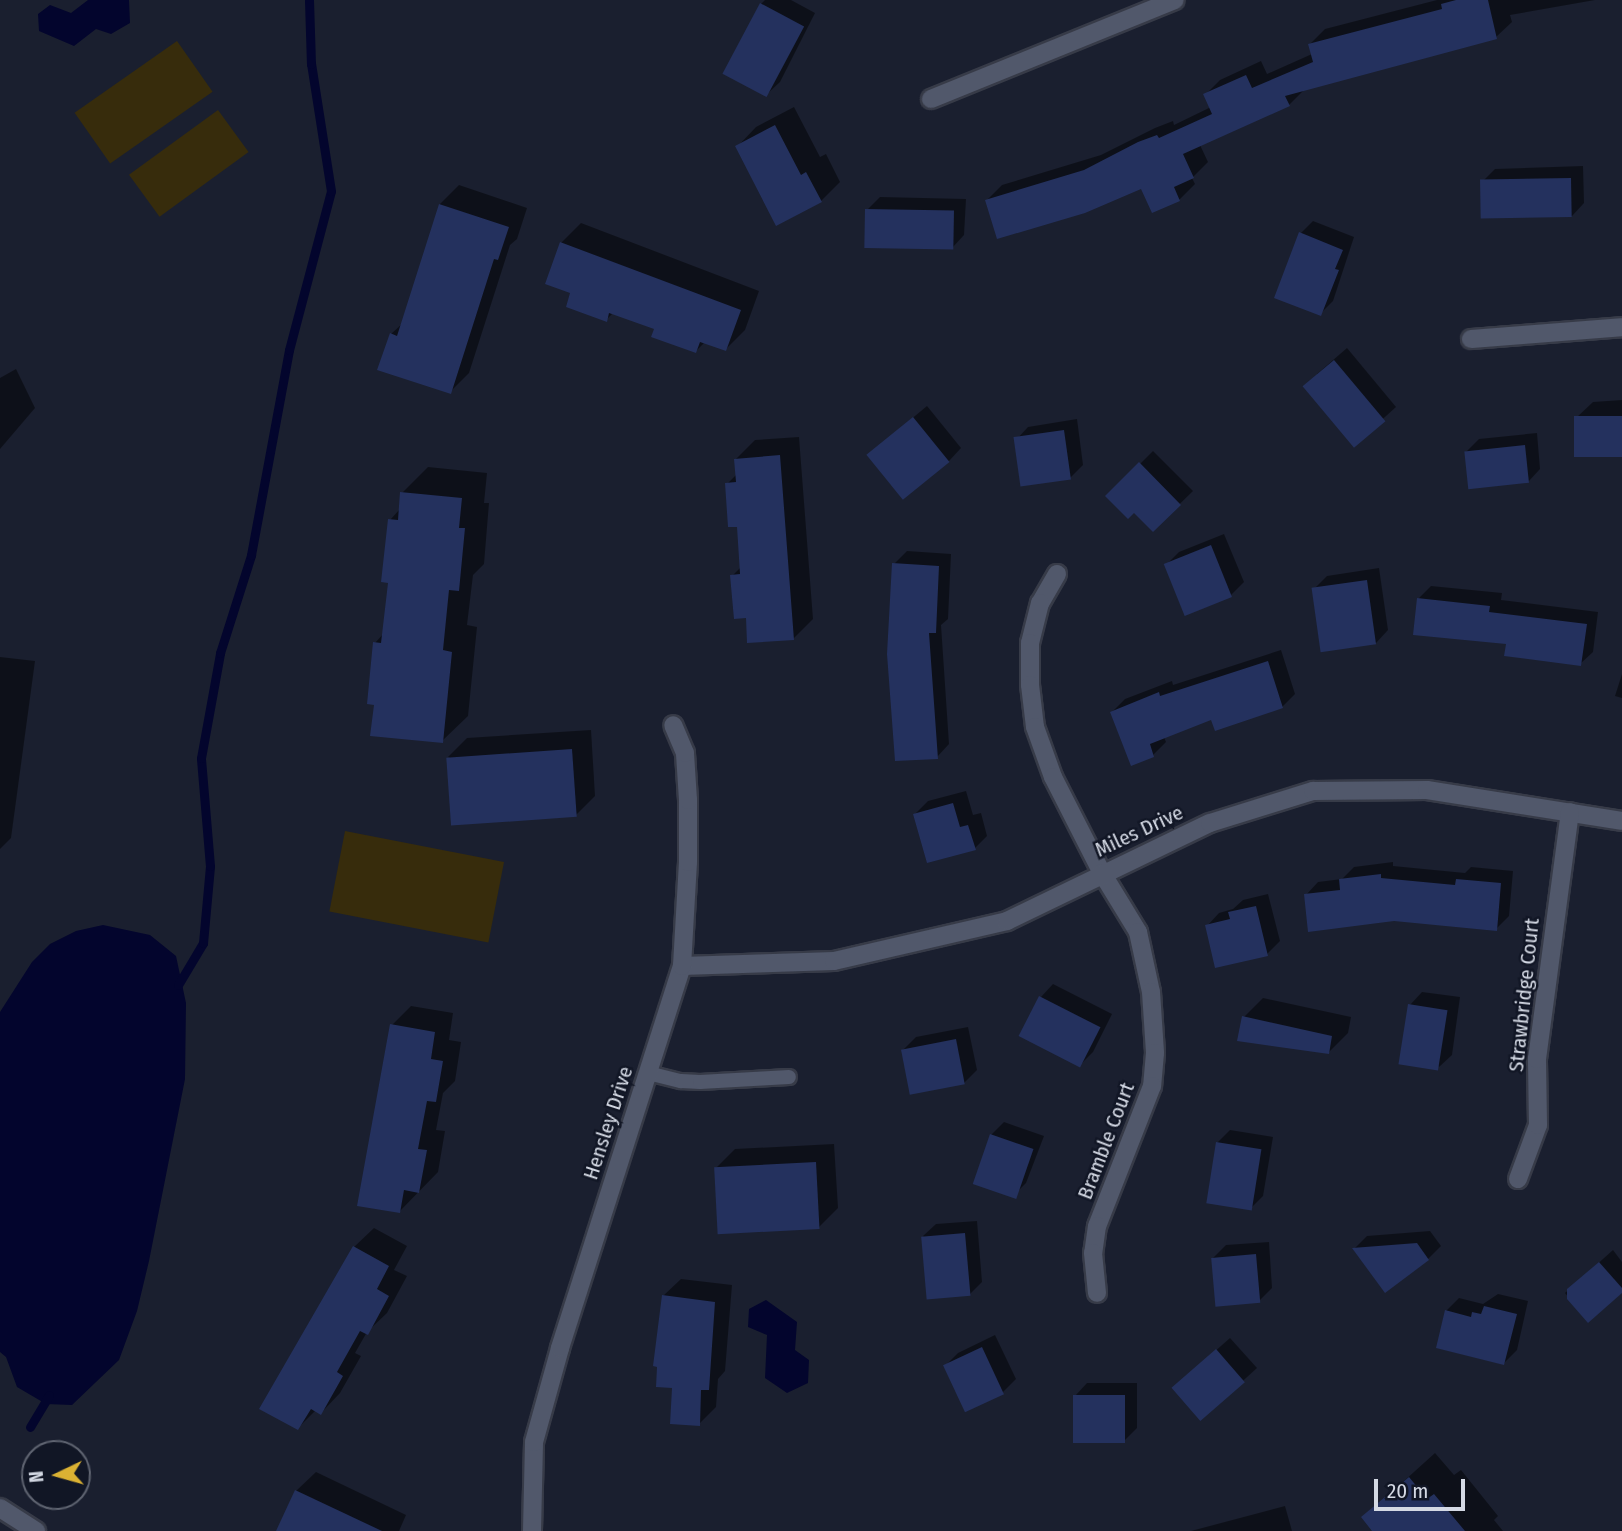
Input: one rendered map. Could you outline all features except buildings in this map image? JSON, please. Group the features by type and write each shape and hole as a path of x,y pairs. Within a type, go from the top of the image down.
{"street":[{"path":"931,99 1175,0"},
{"path":"1471,340 1622,327"},
{"name":"Bramble Court","path":"1057,574 1040,603 1030,643 1030,685 1035,727 1053,777 1102,873 1138,932 1151,992 1155,1053 1152,1086 1097,1226 1093,1253 1097,1293"},
{"name":"Hensley Drive","path":"532,1531 534,1442 560,1348 682,966 688,862 688,800 685,753 673,725"},
{"name":"Miles Drive","path":"682,966 834,961 1007,921 1210,823 1313,791 1427,790 1622,821"},
{"name":"Strawbridge Court","path":"1518,1179 1538,1125 1537,1059 1570,812"},
{"path":"0,1508 36,1531"}],"lane":[{"path":"648,1073 681,1081 701,1082 789,1077"}],"shaded area":[{"path":"177,41 213,92 110,163 75,113"},
{"path":"218,110 249,152 160,217 129,175"},
{"path":"345,831 504,862 488,942 329,911"}],"water":[{"path":"88,0 129,0 130,23 111,34 96,29 74,46 39,31 38,14 50,5 71,13"},
{"path":"103,925 150,935 176,956 186,1003 185,1079 149,1261 137,1311 119,1360 72,1405 46,1404 17,1387 6,1357 0,1352 0,1012 32,962 50,944 76,931"},
{"path":"766,1300 797,1322 795,1350 809,1360 808,1383 787,1393 765,1378 767,1335 748,1327 749,1309"}],"waterway":[{"path":"178,985 203,943 210,866 201,758 220,653 251,555 289,350 331,191 311,64 309,0"},
{"path":"30,1427 49,1395"}]}
